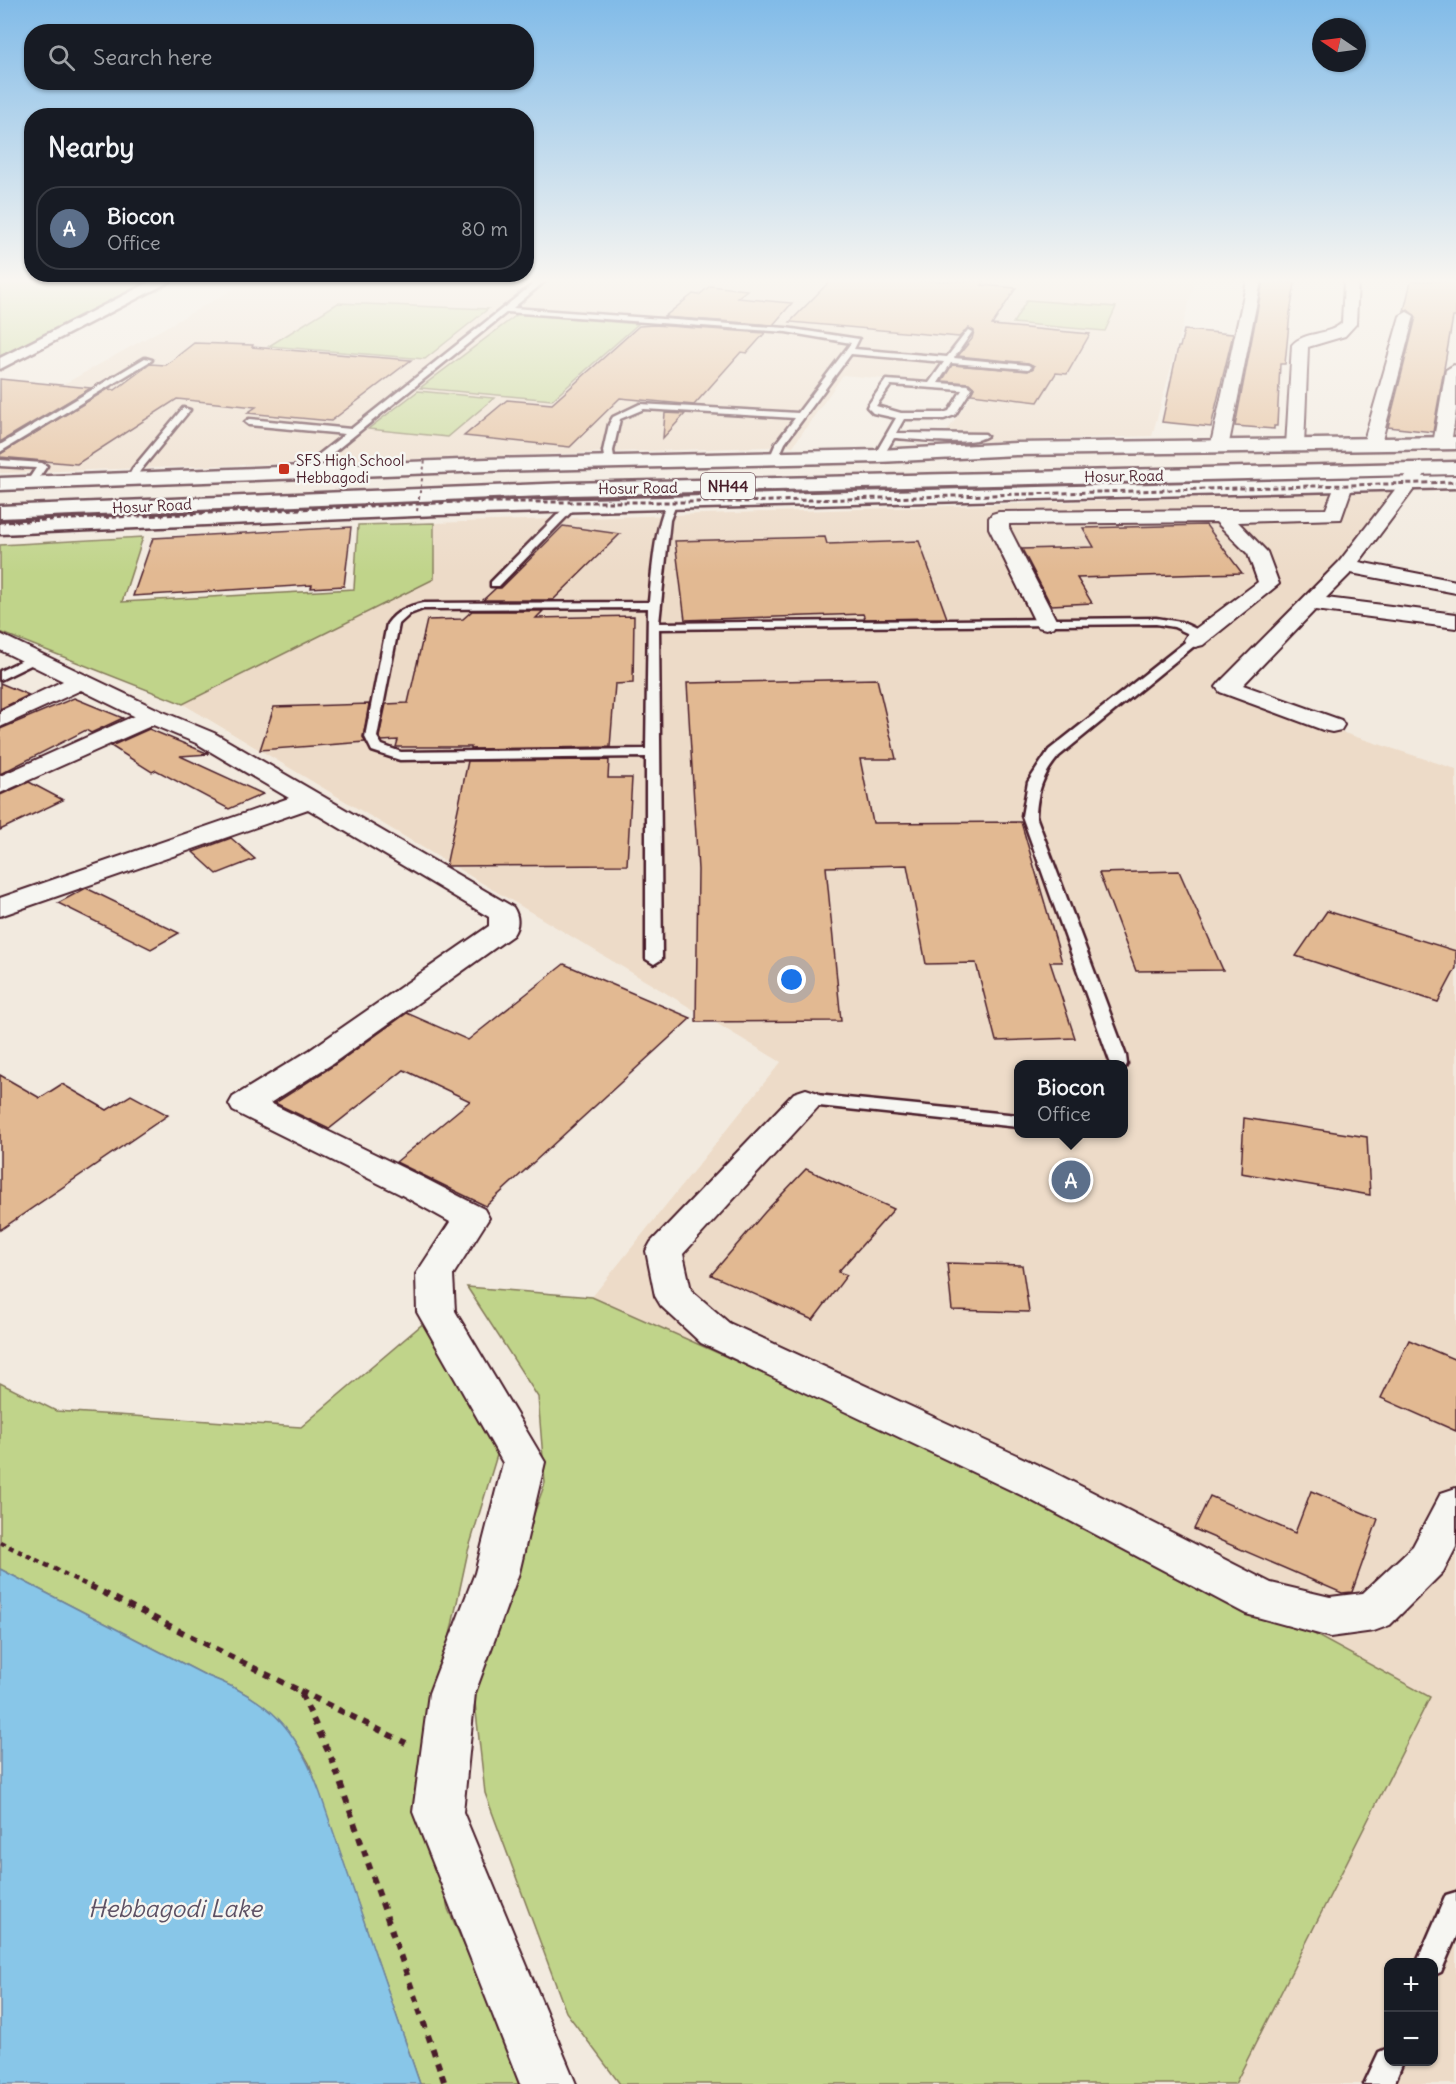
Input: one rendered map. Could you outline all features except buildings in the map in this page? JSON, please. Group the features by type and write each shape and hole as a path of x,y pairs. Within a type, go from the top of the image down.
{"main road":[{"path":"0,484 487,465 879,456 1016,449 1219,448 1372,444 1451,447"},
{"name":"Hosur Road","path":"0,494 1451,447"},
{"name":"Hosur Road","path":"0,512 545,490 1416,476 1456,468"},
{"path":"0,528 573,505 1344,485 1416,476 1456,482"}],"street":[{"path":"1219,448 1234,378"},
{"path":"1295,446 1298,378"},
{"path":"1372,444 1390,378"},
{"path":"1451,447 1454,378"},
{"path":"1332,725 1228,687 1346,566 1416,476"},
{"path":"1046,622 999,528 999,518 1334,515 1344,485"},
{"path":"1194,640 1269,584 1257,552 1221,516"},
{"path":"1346,566 1456,587"},
{"path":"1311,603 1456,621"},
{"path":"0,642 153,716 205,738 503,913 503,929 321,1057 245,1104 471,1218 434,1274 436,1312 524,1462 497,1573 452,1693 438,1812 548,2084"},
{"path":"0,720 81,681"},
{"path":"0,785 153,716"},
{"path":"0,907 310,800"},
{"path":"806,1101 664,1251 674,1296 715,1333 1038,1485 1262,1600 1330,1617 1374,1611 1428,1558 1456,1505"}],"lane":[{"path":"0,449 118,378"},
{"path":"310,472 320,459 420,378"},
{"path":"774,459 781,443 829,378"},
{"path":"932,386 937,378"},
{"path":"889,382 968,388 952,413 944,416 902,416 876,411 871,407 889,382"},
{"path":"610,463 608,451 613,424 617,417 643,406 800,417"},
{"path":"132,479 136,470 186,410"},
{"path":"879,456 902,416"},
{"path":"249,422 353,432"},
{"path":"890,435 966,438 982,436"},
{"path":"0,464 42,466 31,483"},
{"path":"654,959 652,753 654,605 665,520 672,502"},
{"path":"495,584 573,505"},
{"path":"652,753 400,756 377,748 371,737 393,624 396,618 413,609 423,606 654,605"},
{"path":"654,626 1156,621 1185,627 1192,631 1194,640 1054,753 1043,765 1029,795 1029,816 1118,1060"},
{"path":"0,676 35,658"},
{"path":"806,1101 1014,1121"},
{"path":"1433,1958 1456,1905"},
{"path":"1379,2084 1387,2066"}],"path":[{"path":"417,511 425,460"},
{"path":"0,1542 444,1762"},
{"path":"300,1691 333,1762 445,2084"}],"shaded area":[{"path":"74,378 841,378 793,446 0,473 0,420"},
{"path":"877,378 1168,378 1152,436 939,443 977,388"},
{"path":"1403,491 1216,692 1456,769 1456,2084 1235,2084 1430,1698 1152,1546 592,1297 781,1062 183,704 434,579 434,523"}],"green space":[{"path":"433,378 577,378 552,400 420,388"},
{"path":"418,391 494,398 448,437 368,429"},
{"path":"434,523 434,579 183,704 0,632 0,545 143,537 122,602 354,589 358,525"},
{"path":"467,1287 592,1297 1152,1546 1430,1697 1235,2084 620,2084 566,2012 485,1793 473,1685 545,1483 538,1397"},
{"path":"425,1322 500,1445 468,1551 420,1775 448,1909 526,2084 420,2084 309,1763 289,1732 266,1708 239,1690 205,1675 0,1569 0,1383 56,1411 301,1427"}],"water":[{"name":"Hebbagodi Lake","path":"0,1569 247,1695 264,1706 290,1733 311,1770 320,1793 420,2084 0,2084"}],"railway":[{"path":"0,522 461,502 738,502 1456,482"}],"place":[{"name":"SFS High School Hebbagodi","path":"284,469"},
{"name":"Biocon","path":"1071,1180"}]}
